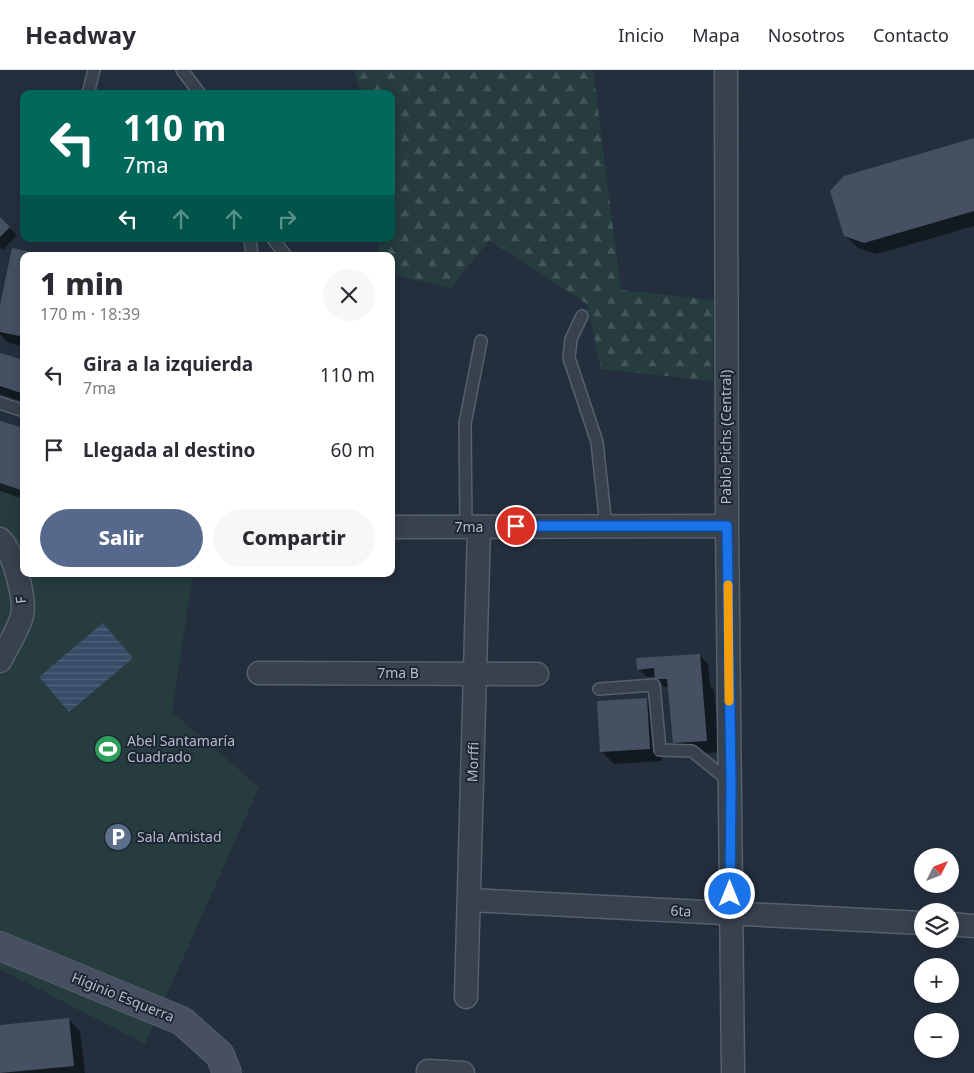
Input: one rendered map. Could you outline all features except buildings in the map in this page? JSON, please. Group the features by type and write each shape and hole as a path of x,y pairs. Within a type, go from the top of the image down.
{"street":[{"name":"Pablo Pichs (Central)","path":"726,70 727,526 733,1073"},
{"name":"7ma","path":"395,527 727,526"},
{"name":"Morffi","path":"466,997 475,674 472,527"},
{"name":"F","path":"0,539 6,545 20,570"},
{"name":"F","path":"0,661 22,614 21,577"},
{"name":"7ma B","path":"259,672 537,674"},
{"name":"6ta","path":"469,900 914,923"},
{"path":"959,925 974,926"},
{"name":"Higinio Esquerra","path":"0,946 182,1022 220,1055 227,1073"},
{"path":"428,1071 463,1073"}],"lane":[{"path":"89,90 94,70"},
{"path":"182,70 197,90"},
{"path":"275,242 283,252"},
{"path":"582,316 571,339 569,358 597,442 606,526"},
{"path":"472,527 465,424 480,341"},
{"path":"0,403 20,410"},
{"path":"599,689 654,685 660,750 692,751 731,783"}],"green space":[{"path":"354,70 593,70 621,290 714,300 713,381 601,369 587,304 489,240 451,288 395,275 395,252 378,252 379,242 395,242 395,90 360,90"},
{"name":"Abel Santamaría Cuadrado","path":"0,483 20,490 20,577 193,577 172,712 259,787 145,1044 0,969"}],"water":[{"path":"103,623 133,658 69,712 39,677"}],"slow traffic":[{"path":"728,585 729,701"}],"place":[{"name":"Abel Santamaría Cuadrado","path":"108,749"},
{"name":"Sala Amistad","path":"118,837"}],"route":[{"path":"516,526 727,526 731,783 730,894"}]}
